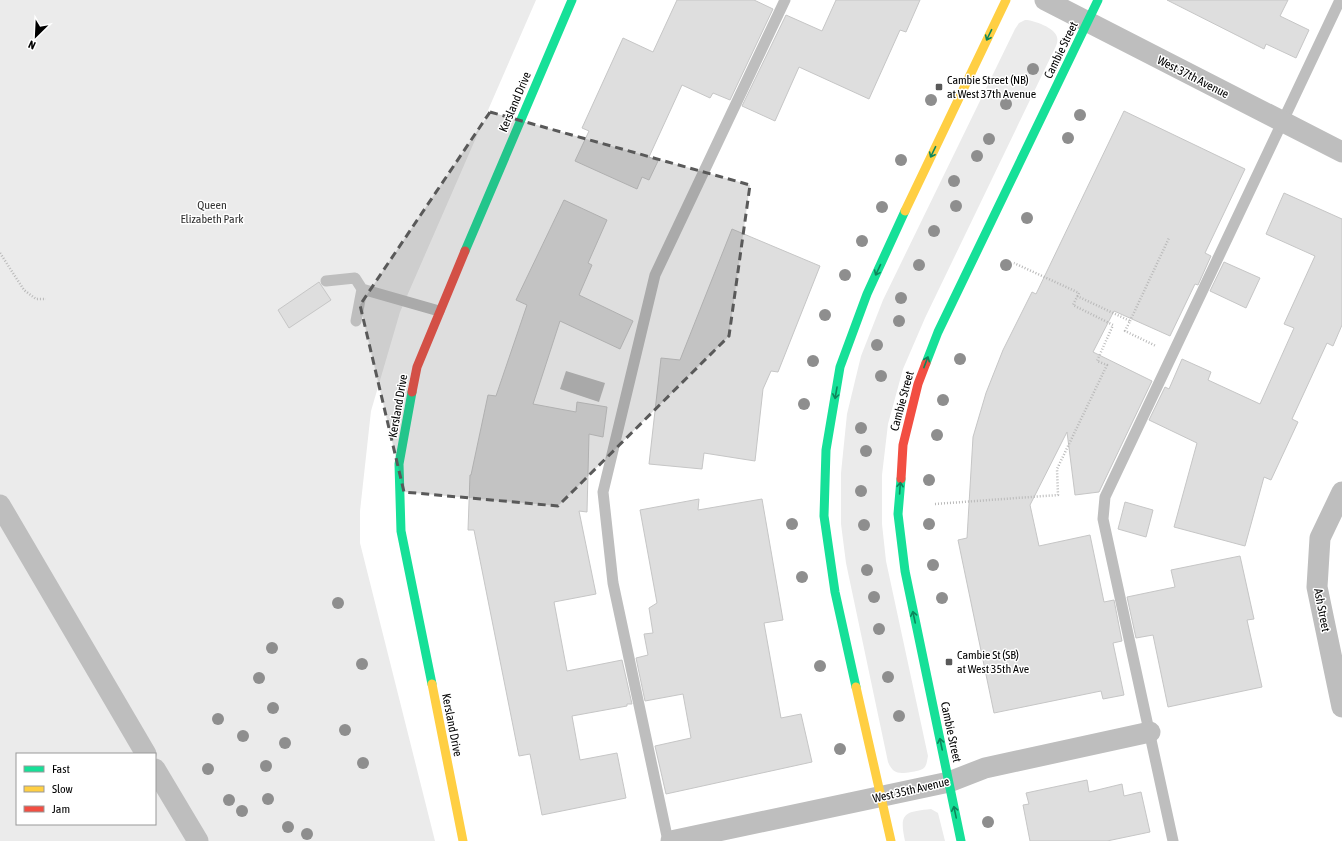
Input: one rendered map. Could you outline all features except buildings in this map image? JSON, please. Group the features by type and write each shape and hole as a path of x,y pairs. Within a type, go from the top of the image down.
{"main road":[{"name":"Kersland Drive","path":"463,841 401,531 399,464 417,368 572,0"},
{"path":"891,841 874,770 836,592 824,516 826,450 840,367 867,294 1006,0"},
{"name":"Cambie Street","path":"962,841 905,571 898,514 903,445 918,384 938,332 1098,0"}],"street":[{"name":"West 37th Avenue","path":"1045,0 1342,152"},
{"name":"Ash Street","path":"1342,492 1320,538 1317,587 1342,707"},
{"path":"3,515 145,753"},
{"name":"West 35th Avenue","path":"670,841 949,782 985,768 1150,732"},
{"path":"156,771 198,841"}],"lane":[{"path":"670,841 613,583 603,492 654,275 785,0"},
{"path":"1173,841 1103,519 1105,497 1340,0"},
{"path":"326,281 355,278 362,288 440,311"},
{"path":"356,321 362,288"}],"path":[{"path":"1169,238 1125,331 1172,353"},
{"path":"0,253 24,290 36,299 46,299"},
{"path":"935,504 1058,495 1058,469 1107,365 1097,361 1113,325 1073,305 1079,293 1014,263"},
{"path":"1077,296 1130,321"}],"highlighted area":[{"path":"490,112 750,185 729,336 558,506 404,492 360,305"}],"green space":[{"name":"Queen Elizabeth Park","path":"0,0 536,0 400,312 371,411 360,511 360,543 435,841 0,841"},
{"path":"1025,20 1039,23 1052,31 1057,37 1056,45 925,318 903,369 888,424 882,475 882,524 886,561 928,756 924,768 918,771 900,773 894,771 888,762 846,563 841,524 841,473 847,414 861,356 883,300 1015,29 1019,23"},
{"path":"931,809 938,813 945,841 905,841 903,819 909,813"}],"shaded area":[{"path":"566,371 605,383 599,402 560,389"}],"traffic: fast":[{"path":"465,251 572,0"},
{"path":"926,363 938,332 1098,0"},
{"path":"856,687 835,592 824,516 826,450 840,367 867,294 905,211"},
{"path":"412,392 399,464 401,531 432,684"},
{"path":"901,479 898,514 905,571 961,841"}],"traffic: slow":[{"path":"905,211 1006,0"},
{"path":"432,684 463,841"},
{"path":"856,687 891,841"}],"traffic: jam":[{"path":"412,392 417,367 465,251"},
{"path":"901,479 903,445 918,384 926,363"}],"place":[{"name":"Cambie Street (NB) at West 37th Avenue","path":"939,87"},
{"name":"Cambie St (SB) at West 35th Ave","path":"949,662"}]}
